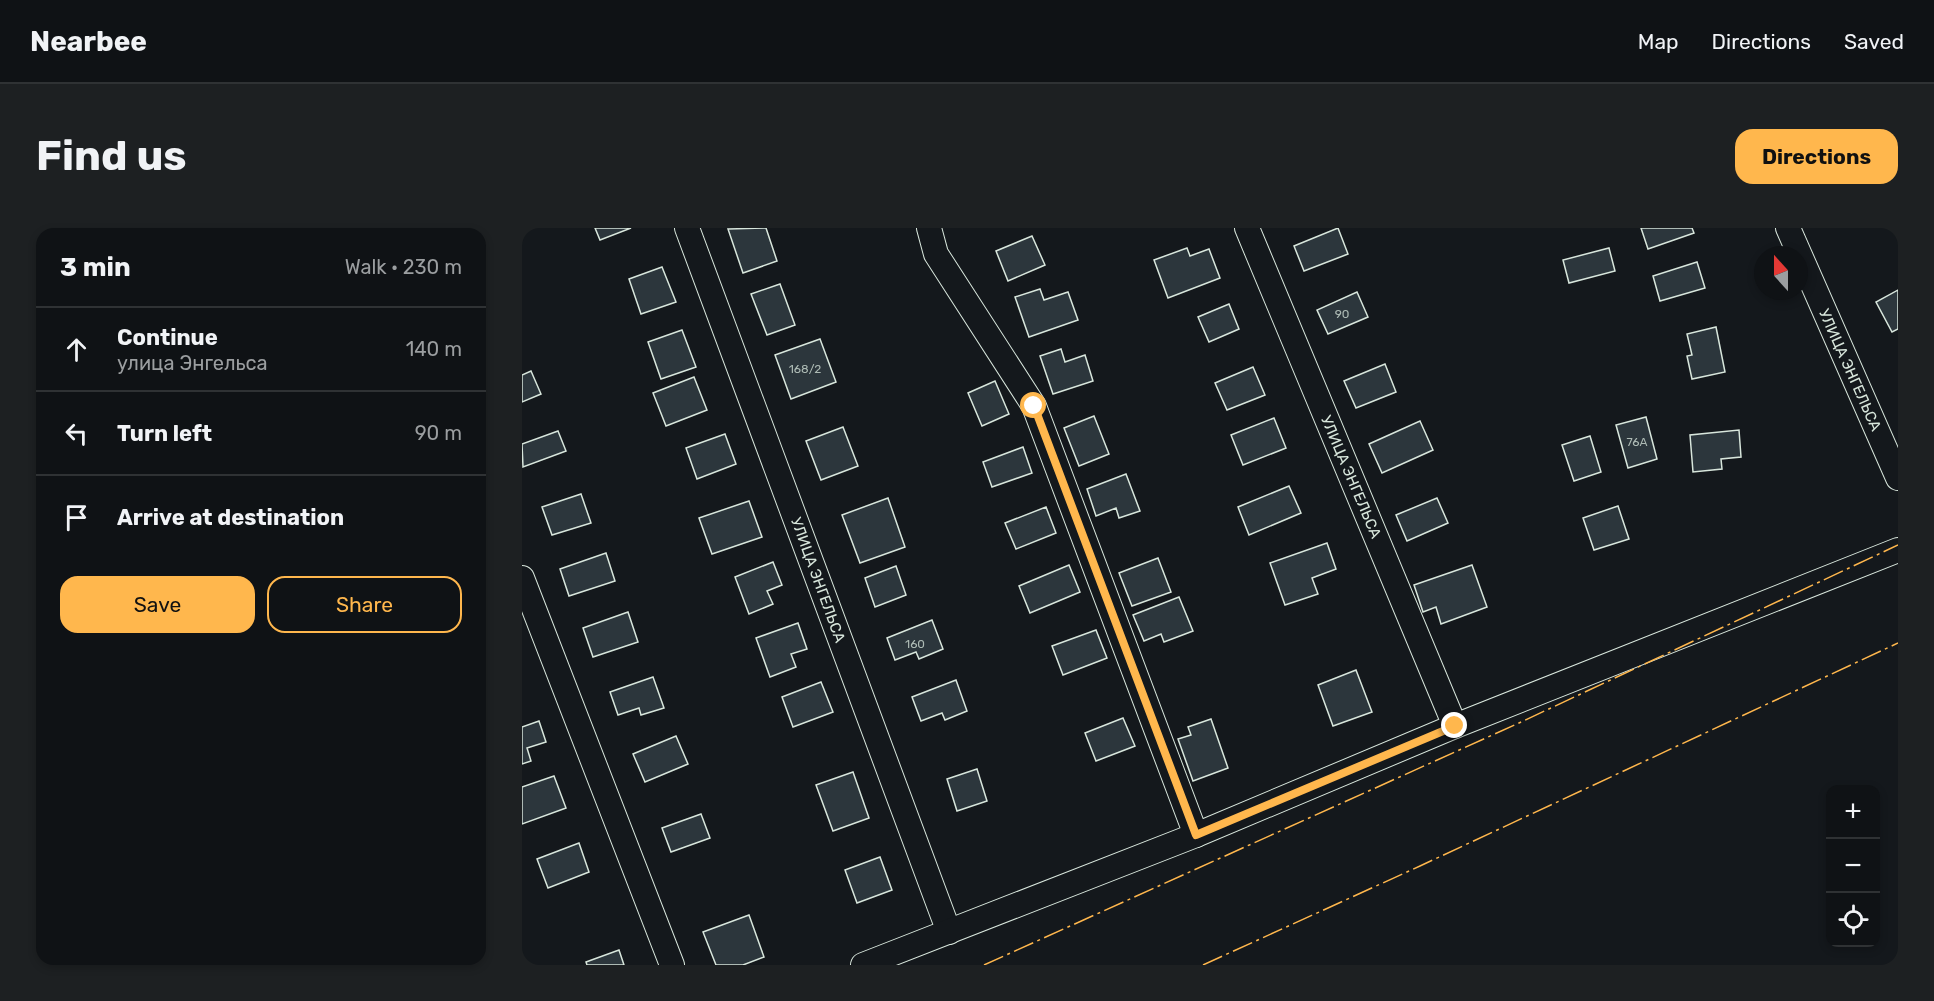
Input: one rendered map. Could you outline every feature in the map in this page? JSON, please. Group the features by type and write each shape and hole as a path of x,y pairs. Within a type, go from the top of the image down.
{"street":[{"name":"УЛИЦА ЭНГЕЛЬСА","path":"687,228 949,932"},
{"path":"929,228 936,254 1034,406 1196,835"},
{"name":"УЛИЦА ЭНГЕЛЬСА","path":"1247,228 1455,726"},
{"name":"УЛИЦА ЭНГЕЛЬСА","path":"1788,228 1898,478"},
{"path":"863,965 1196,835 1455,726 1898,550"},
{"path":"522,578 672,965"}],"building":[{"path":"595,228 631,228 600,240"},
{"path":"766,228 777,261 743,273 728,229"},
{"path":"1338,228 1348,254 1304,271 1294,246"},
{"path":"1641,228 1692,228 1694,233 1648,249"},
{"path":"1032,236 1045,265 1008,281 996,251"},
{"path":"1187,248 1190,256 1209,249 1220,278 1168,298 1154,260"},
{"path":"1609,248 1615,271 1569,283 1563,260"},
{"path":"1697,262 1705,288 1660,301 1653,276"},
{"path":"662,267 676,302 641,314 629,279"},
{"path":"780,284 795,325 767,335 751,294"},
{"path":"1040,289 1044,300 1068,292 1078,320 1029,337 1015,297"},
{"path":"1898,290 1898,329 1892,332 1876,302"},
{"path":"1357,292 1368,317 1328,334 1317,310"},
{"path":"1229,304 1239,329 1209,342 1198,317"},
{"path":"1716,327 1725,372 1692,379 1687,356 1692,355 1687,334"},
{"path":"682,330 696,367 661,379 648,342"},
{"path":"820,339 836,382 791,399 775,355"},
{"path":"1061,349 1065,362 1085,355 1093,381 1053,394 1040,356"},
{"path":"1385,364 1396,392 1356,408 1344,381"},
{"path":"1253,367 1265,395 1227,410 1215,383"},
{"path":"531,371 541,394 522,402 522,375"},
{"path":"694,377 707,410 666,426 653,393"},
{"path":"995,381 1009,414 982,426 968,393"},
{"path":"1094,416 1109,454 1079,466 1064,428"},
{"path":"1646,417 1657,459 1628,468 1616,425"},
{"path":"1274,418 1286,448 1243,465 1231,435"},
{"path":"1420,421 1433,450 1382,473 1369,444"},
{"path":"843,427 858,466 821,480 806,441"},
{"path":"1739,430 1741,457 1721,459 1722,469 1693,472 1690,435"},
{"path":"558,431 566,451 523,467 522,444"},
{"path":"725,434 736,464 697,479 686,448"},
{"path":"1590,436 1601,472 1574,481 1562,445"},
{"path":"1023,447 1032,473 992,487 983,462"},
{"path":"1126,474 1140,511 1119,518 1116,508 1096,516 1087,489"},
{"path":"1289,486 1301,513 1249,535 1238,507"},
{"path":"581,494 591,523 552,535 542,507"},
{"path":"888,498 905,547 860,563 842,515"},
{"path":"1437,498 1448,523 1407,541 1396,515"},
{"path":"749,501 762,537 712,554 699,518"},
{"path":"1618,506 1629,539 1594,550 1583,518"},
{"path":"1046,507 1056,533 1016,549 1005,523"},
{"path":"1327,543 1336,569 1312,578 1318,594 1285,605 1270,563"},
{"path":"606,553 615,581 569,596 560,569"},
{"path":"1158,558 1171,592 1132,606 1119,573"},
{"path":"773,562 782,585 767,591 773,604 749,614 735,577"},
{"path":"1069,565 1080,592 1030,613 1019,586"},
{"path":"1472,565 1487,607 1441,624 1436,607 1423,612 1414,585"},
{"path":"896,566 906,595 875,607 865,578"},
{"path":"1179,597 1193,631 1164,642 1161,634 1144,641 1133,615"},
{"path":"628,612 638,642 593,657 583,628"},
{"path":"932,620 943,649 919,659 916,652 895,660 887,638"},
{"path":"798,623 807,649 791,654 796,667 770,677 756,638"},
{"path":"1096,630 1107,658 1063,675 1052,646"},
{"path":"1356,670 1372,712 1333,726 1318,685"},
{"path":"653,677 664,708 641,715 639,708 618,715 610,692"},
{"path":"956,680 967,711 945,720 942,713 921,721 912,697"},
{"path":"821,682 833,712 793,727 782,697"},
{"path":"1123,718 1135,746 1096,761 1085,733"},
{"path":"1211,719 1228,768 1193,781 1178,739 1191,735 1188,727"},
{"path":"539,721 546,742 527,748 531,761 522,764 522,727"},
{"path":"676,736 688,764 645,782 633,754"},
{"path":"977,769 987,801 957,811 947,779"},
{"path":"853,772 869,818 833,831 816,785"},
{"path":"554,776 566,808 522,824 522,787"},
{"path":"701,814 710,838 671,852 662,828"},
{"path":"579,843 589,872 548,888 537,859"},
{"path":"880,857 892,890 857,903 845,870"},
{"path":"749,915 764,957 743,965 716,965 703,932"},
{"path":"619,950 624,965 587,965 586,962"}],"power":[{"path":"984,965 1519,723 1898,545"},
{"path":"1203,965 1898,643"}],"route":[{"path":"1034,406 1196,835 1455,726"}]}
